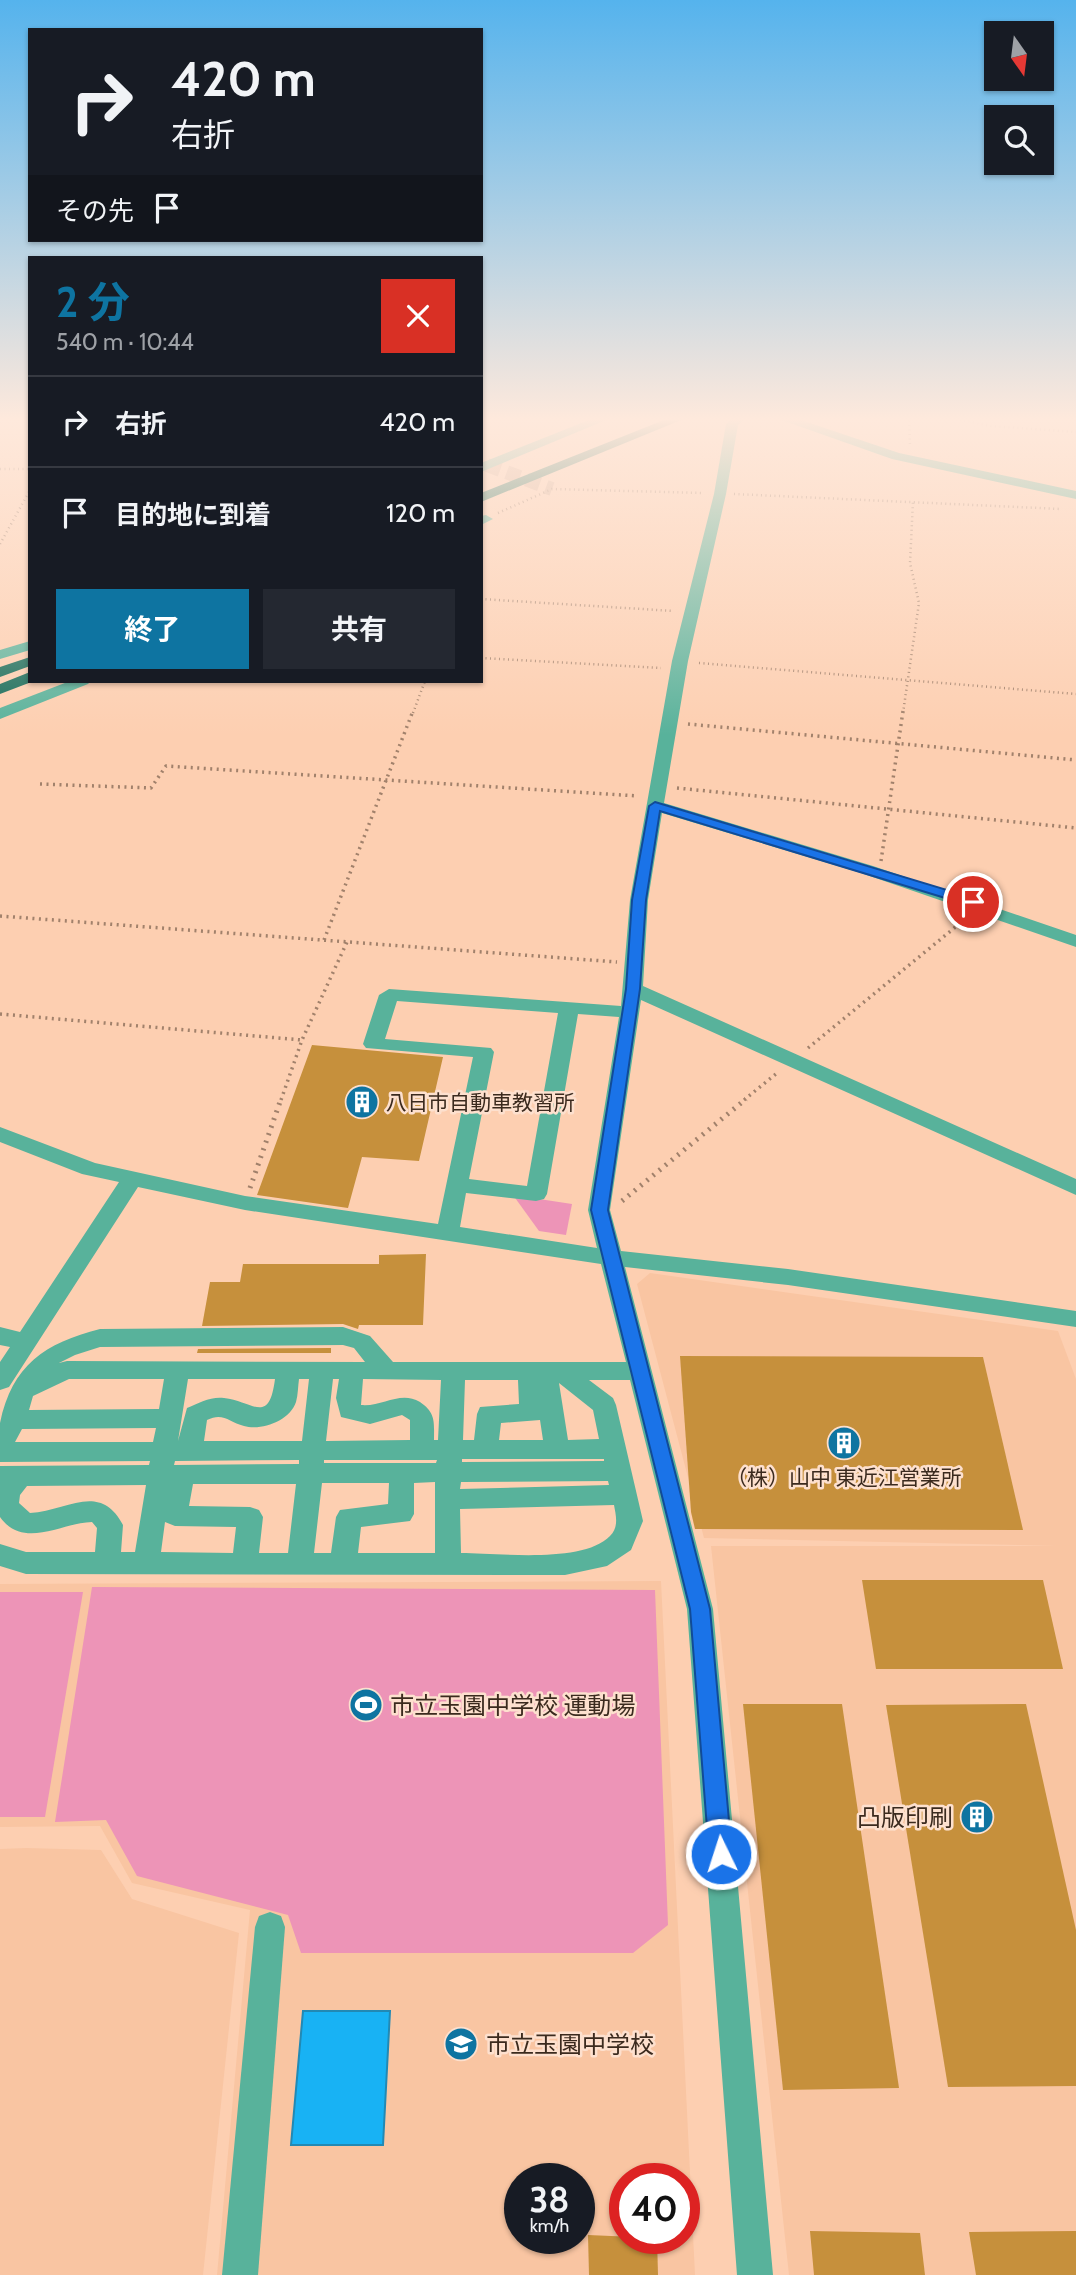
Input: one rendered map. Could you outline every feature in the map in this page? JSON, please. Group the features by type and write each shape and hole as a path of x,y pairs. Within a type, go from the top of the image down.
{"highway":[{"path":"0,672 28,662"},
{"path":"0,688 28,678"}],"street":[{"path":"713,522 680,665 639,900 633,989 599,1210 700,1609 755,2275"},
{"path":"0,655 28,646"},
{"path":"0,714 78,683"},
{"path":"657,796 981,905 1076,941"},
{"path":"633,989 1076,1188"},
{"path":"448,1231 484,1052 373,1044 389,995 629,1012"},
{"path":"456,1185 536,1194 569,1007"},
{"path":"0,1134 90,1169 245,1203 448,1231 613,1258 788,1277 1076,1319"},
{"path":"0,1381 132,1179"},
{"path":"0,1336 26,1342"},
{"path":"0,1447 15,1420 22,1391 34,1370 49,1356 75,1344 100,1338 343,1336 362,1342 386,1369"},
{"path":"22,1391 67,1370 641,1371"},
{"path":"146,1563 174,1461 196,1415 211,1406 222,1405 234,1408 248,1418 270,1415 284,1402 288,1370"},
{"path":"300,1564 322,1370"},
{"path":"448,1563 448,1474 454,1370"},
{"path":"537,1370 557,1448"},
{"path":"486,1449 489,1414 532,1413 537,1370"},
{"path":"0,1555 26,1563 246,1565 565,1564 598,1558 622,1542 630,1521 604,1405 563,1373 537,1370"},
{"path":"177,1371 169,1418 174,1461 175,1516 250,1517 246,1565"},
{"path":"352,1371 348,1398 350,1410 358,1416 371,1416 405,1405 422,1416 422,1450 448,1474"},
{"path":"15,1420 169,1418"},
{"path":"448,1474 486,1449 557,1448 620,1472"},
{"path":"0,1452 174,1461 312,1462 422,1450"},
{"path":"107,1562 110,1525 98,1511 75,1513 33,1525 21,1522 6,1502 11,1476 174,1461"},
{"path":"312,1462 402,1474 620,1472"},
{"path":"343,1564 349,1517 401,1514 402,1474"},
{"path":"240,2275 270,1927"}],"path":[{"path":"0,544 12,522"},
{"path":"879,872 919,603 910,563 913,522"},
{"path":"483,599 692,612"},
{"path":"483,658 680,665 906,679 1076,694"},
{"path":"324,940 424,683"},
{"path":"670,723 1076,760"},
{"path":"40,784 151,788 166,766 657,796 1076,828"},
{"path":"621,1202 981,905"},
{"path":"0,916 635,964"},
{"path":"245,1203 302,1040 347,942"},
{"path":"0,1014 302,1040"}],"shaded area":[{"path":"513,1195 572,1204 566,1235 539,1231"},
{"path":"650,1273 1058,1331 1076,1379 1076,2275 789,2275 711,1546 1057,1546 704,1538 637,1284"},
{"name":"市立玉園中学校","path":"661,1581 690,2163 609,2163 609,2254 694,2254 695,2275 217,2275 250,1910 132,1883 100,1826 0,1827 0,1584"},
{"name":"市立玉園中学校 運動場","path":"92,1587 655,1590 668,1925 633,1953 301,1953 288,1915 137,1876 106,1820 55,1822"},
{"path":"0,1592 83,1592 45,1817 0,1817"},
{"path":"0,1849 101,1850 132,1899 239,1933 203,2275 0,2275"}],"water":[{"path":"303,2011 390,2011 383,2145 291,2145"}],"building":[{"name":"八日市自動車教習所","path":"312,1045 443,1057 419,1161 362,1157 348,1208 257,1195"},
{"path":"426,1254 423,1325 359,1325 358,1329 343,1324 202,1326 210,1282 240,1282 243,1264 379,1264 379,1255"},
{"path":"331,1348 331,1353 197,1353 198,1349"},
{"name":"（株）山中 東近江営業所","path":"680,1356 983,1357 1023,1530 695,1529 691,1512"},
{"path":"862,1580 1043,1580 1063,1669 876,1669"},
{"name":"凸版印刷","path":"743,1704 842,1704 899,2088 783,2090"},
{"name":"凸版印刷","path":"1026,1704 1076,1930 1076,2086 948,2087 886,1705"},
{"path":"810,2231 920,2233 925,2275 814,2275"},
{"path":"1076,2231 1076,2275 976,2275 969,2232"},
{"path":"595,2235 609,2236 609,2254 657,2254 658,2275 589,2275 588,2254 595,2254"}],"place":[{"name":"八日市自動車教習所","path":"362,1102"},
{"name":"（株）山中 東近江営業所","path":"844,1443"},
{"name":"市立玉園中学校 運動場","path":"366,1705"},
{"name":"凸版印刷","path":"977,1817"},
{"name":"市立玉園中学校","path":"461,2044"}],"route":[{"path":"721,1854 700,1609 619,1280 599,1210 633,989 639,900 655,806 973,902"}]}
